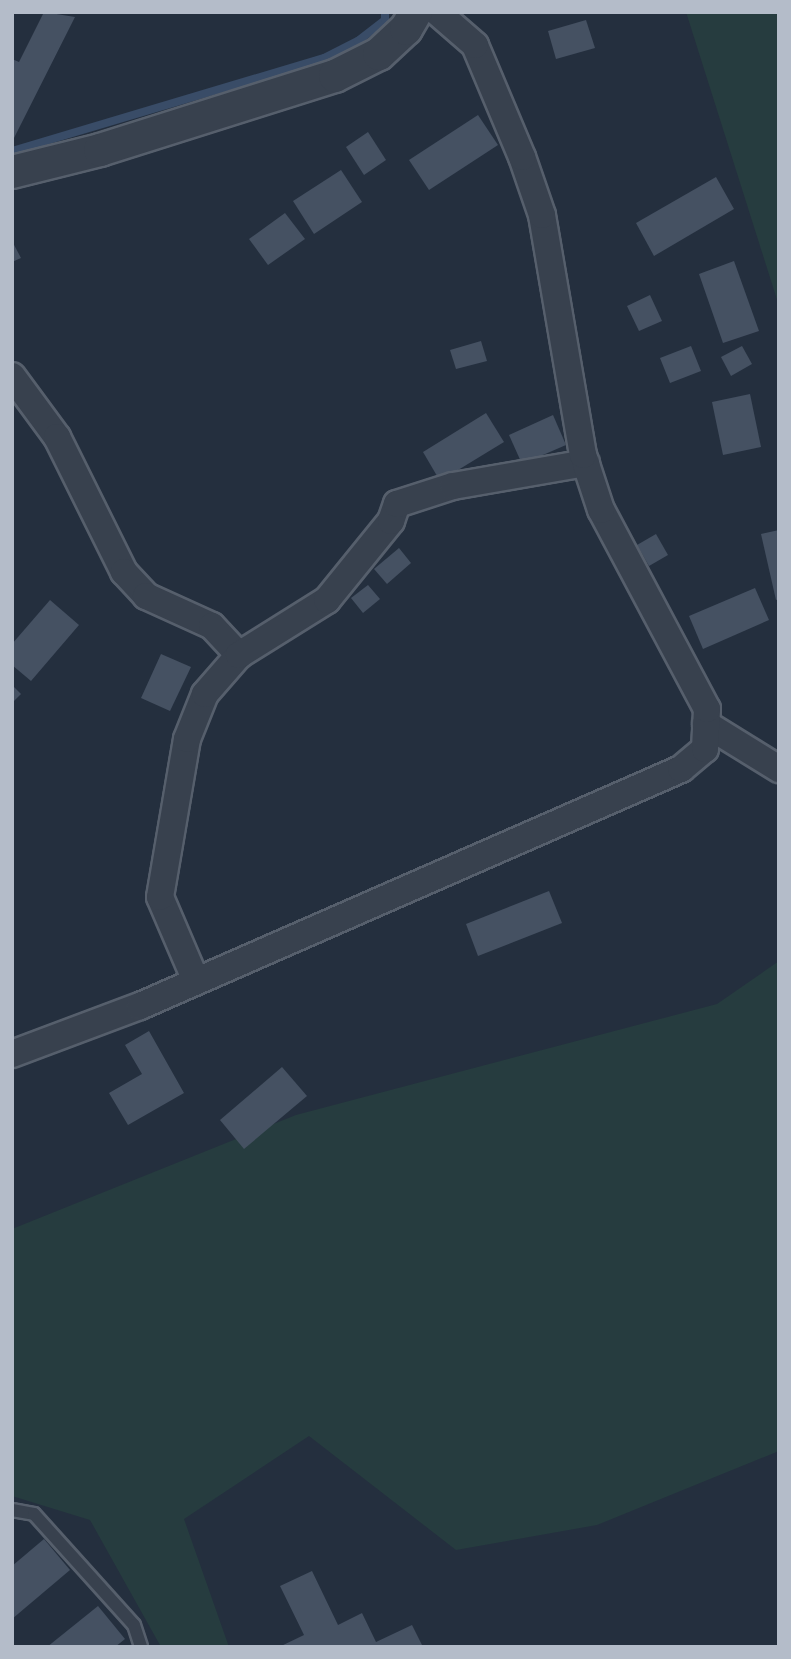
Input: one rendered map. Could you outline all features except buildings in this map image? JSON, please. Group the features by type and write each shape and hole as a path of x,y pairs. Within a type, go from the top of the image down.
{"street":[{"path":"12,172 100,150 164,126 335,76 379,54 406,30 416,12"},
{"path":"12,1054 196,981 681,769 705,749 707,709 601,510 586,463 542,215 475,45 437,12"},
{"path":"12,376 57,437 124,572 146,596 212,626 239,655"},
{"path":"196,981 160,897 187,739 205,694 239,655 327,600 391,521 397,504 453,486 586,463"},
{"path":"706,724 779,769"}],"lane":[{"path":"12,1510 34,1514 134,1625 141,1647"}],"green space":[{"path":"686,12 779,12 779,306"},
{"path":"779,961 779,1451 597,1525 456,1550 309,1436 184,1519 229,1647 161,1647 90,1520 12,1496 12,1229 296,1115 717,1004"}],"waterway":[{"path":"12,151 324,58 358,41 385,20 385,12"}]}
